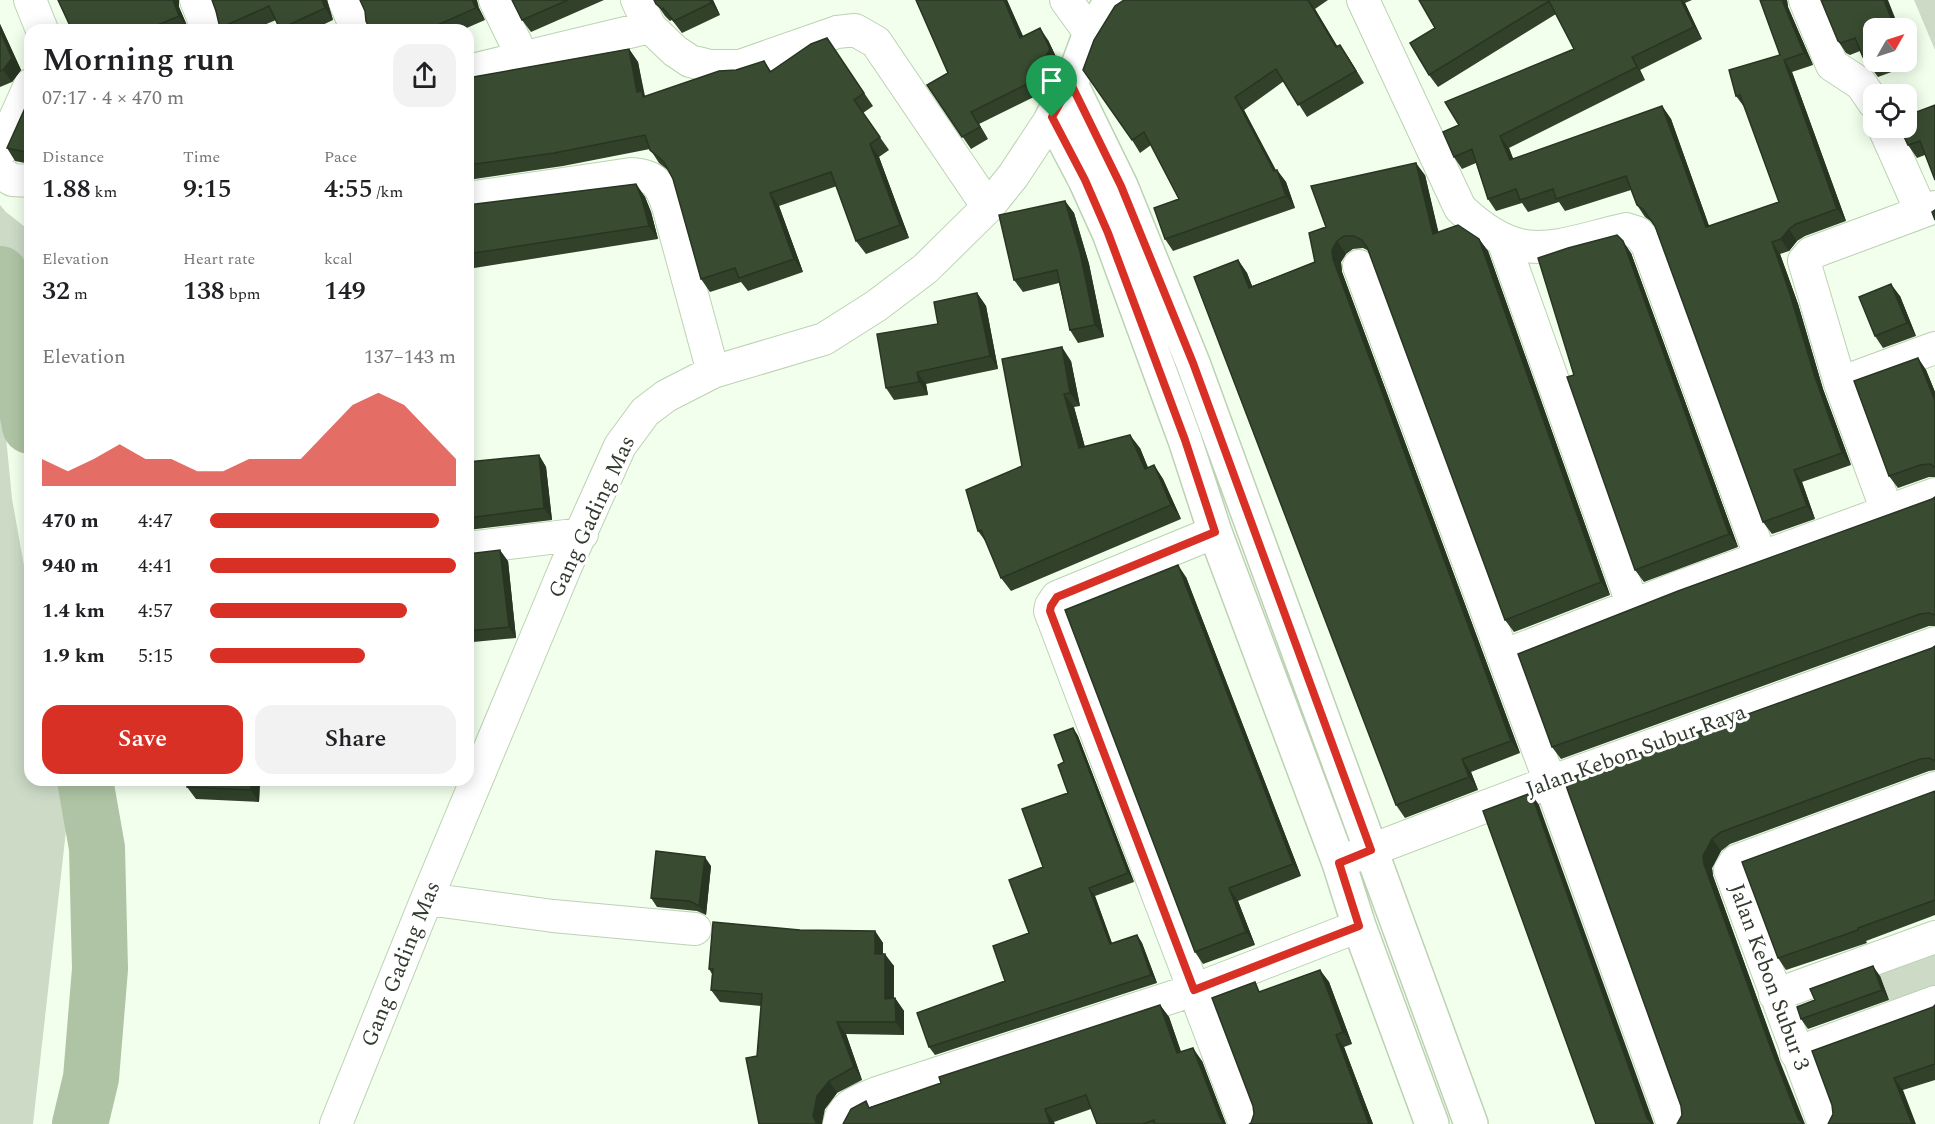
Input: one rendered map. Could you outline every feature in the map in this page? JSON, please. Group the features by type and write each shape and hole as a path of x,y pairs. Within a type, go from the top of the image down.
{"street":[{"path":"30,0 40,24"},
{"path":"196,0 206,24"},
{"path":"344,0 354,24"},
{"path":"495,0 523,58"},
{"path":"1066,0 1090,33"},
{"name":"Gang Gading Mas","path":"336,1124 566,566 620,446 645,412 666,396 712,372 824,339 876,306 925,269 988,207 1013,176 1071,84 1090,33 1112,0"},
{"path":"1363,0 1460,208 1477,224 1503,240 1522,247 1546,248 1626,229 1638,233 1647,244 1761,558"},
{"path":"1805,0 1832,65 1863,87"},
{"path":"474,70 523,58 644,14 675,51 690,61 710,66 740,66 837,32 855,30 876,42 988,207"},
{"path":"1071,84 1121,186 1193,363 1471,1124"},
{"path":"0,152 24,98"},
{"path":"1052,117 1085,180 1108,233 1432,1124"},
{"path":"1887,511 1840,383 1804,264 1805,258 1811,253 1928,209 1889,138"},
{"path":"0,172 12,180 24,181"},
{"path":"474,197 631,174 644,174 652,179 659,186 668,206 712,372"},
{"path":"1503,240 1633,606"},
{"path":"1359,266 1673,1124"},
{"path":"1840,383 1935,348"},
{"path":"1503,656 1935,494"},
{"path":"1215,532 1057,597 1050,611 1194,990 1238,1122"},
{"path":"474,547 582,534"},
{"name":"Jalan Kebon Subur Raya","path":"1339,863 1935,642"},
{"name":"Jalan Kebon Subur 3","path":"1824,1124 1730,870 1733,862 1935,788"},
{"path":"427,899 553,916 695,929"},
{"path":"839,1124 847,1108 877,1093 1194,990 1359,926"},
{"path":"1775,995 1935,937"},
{"path":"1796,1053 1935,1002"}],"green space":[{"path":"1914,0 1935,0 1935,50"},
{"path":"0,205 24,226 24,275 0,252"},
{"path":"0,351 4,364 4,416 12,499 24,566 24,786 63,786 68,813 33,1124 0,1124"},
{"path":"1935,949 1935,990 1892,1007 1878,971"}],"building":[{"path":"58,0 173,0 179,16 160,24 69,24"},
{"path":"212,0 322,0 325,8 291,24 278,24 269,6 229,24 219,24"},
{"path":"360,0 472,0 476,8 440,24 367,24"},
{"path":"512,0 568,0 522,20"},
{"path":"654,0 710,0 711,3 674,21"},
{"path":"916,0 1004,0 1020,38 1040,28 1050,49 1031,82 971,112 980,127 962,137 927,85 948,73"},
{"path":"1124,0 1308,0 1336,47 1340,45 1356,71 1298,105 1276,69 1235,97 1274,171 1277,170 1286,196 1165,239 1154,208 1179,199 1144,132 1132,140 1083,70 1094,40 1115,6"},
{"path":"1419,0 1681,0 1694,27 1632,57 1637,67 1500,136 1510,160 1662,106 1706,227 1779,202 1740,95 1736,96 1729,70 1780,55 1760,0 1782,0 1804,53 1784,60 1837,209 1796,224 1781,239 1772,242 1842,453 1794,470 1807,506 1763,522 1655,226 1643,209 1637,205 1626,176 1556,199 1553,189 1520,200 1516,189 1488,199 1472,149 1454,157 1443,132 1459,125 1445,102 1574,49 1549,1 1429,75 1410,43 1435,28"},
{"path":"1821,0 1884,0 1891,18 1863,18 1863,57 1855,38 1841,43 1838,41"},
{"path":"0,31 12,58 0,71"},
{"path":"827,38 864,93 854,100 880,137 870,144 900,225 856,241 831,172 770,193 794,259 739,278 735,268 701,279 673,179 664,162 650,150 645,135 554,153 474,164 474,77 629,49 637,92 642,91 643,97 719,71 736,70 764,61 770,72 811,44"},
{"path":"1935,105 1935,180 1920,141 1908,145 1905,138 1917,138 1917,112"},
{"path":"24,110 24,152 7,148"},
{"path":"1416,163 1433,234 1458,225 1479,239 1601,582 1505,620 1367,247 1362,240 1354,236 1344,236 1337,241 1332,250 1333,259 1511,741 1462,759 1469,777 1396,805 1194,277 1238,260 1249,288 1315,262 1309,233 1326,227 1311,186"},
{"path":"636,184 649,226 474,253 474,204"},
{"path":"1065,201 1080,252 1095,325 1070,330 1057,270 1014,280 999,215"},
{"path":"1617,235 1623,241 1729,534 1635,570 1567,377 1574,375 1538,258"},
{"path":"1891,284 1907,323 1875,336 1859,297"},
{"path":"977,293 990,356 917,372 919,382 886,388 877,334 938,324 934,302"},
{"path":"1062,347 1070,393 1064,394 1079,448 1130,435 1145,469 1154,465 1171,505 1001,578 981,530 978,531 966,490 1022,466 1002,359"},
{"path":"1918,358 1935,401 1935,467 1930,464 1920,465 1889,476 1854,381"},
{"path":"539,455 544,508 474,517 474,461"},
{"path":"1935,497 1935,615 1920,614 1552,747 1518,654 1678,591"},
{"path":"500,550 509,627 474,630 474,553"},
{"path":"1178,565 1293,864 1229,888 1246,932 1195,952 1065,610"},
{"path":"1935,646 1935,761 1929,758 1920,759 1721,832 1712,839 1703,856 1770,1046 1798,1118 1803,1124 1677,1124 1682,1115 1681,1106 1564,780"},
{"path":"1073,728 1128,873 1089,888 1110,944 1137,935 1151,975 929,1047 917,1013 1005,981 993,946 1029,933 1009,880 1043,867 1022,809 1068,793 1058,765 1064,762 1054,735"},
{"path":"251,786 251,790 187,787"},
{"path":"1935,791 1935,900 1778,958 1742,862"},
{"path":"1531,793 1647,1118 1652,1124 1596,1124 1483,811"},
{"path":"656,851 705,857 699,906 690,901 651,898"},
{"path":"713,922 800,930 875,931 875,954 885,954 885,999 895,998 896,1022 837,1022 854,1067 829,1081 817,1096 813,1116 817,1124 759,1124 746,1058 757,1056 762,994 711,990 713,969 709,969"},
{"path":"1873,966 1882,990 1801,1019 1797,1007 1815,1000 1810,989"},
{"path":"1320,970 1343,1032 1336,1035 1369,1124 1249,1124 1254,1114 1253,1106 1212,998 1255,982 1259,992"},
{"path":"1160,1005 1177,1053 1193,1048 1224,1124 1155,1124 1154,1120 1143,1124 1097,1124 1086,1095 1045,1109 1050,1124 843,1124 851,1109 866,1101 869,1108 941,1083 939,1077"},
{"path":"1935,1005 1935,1064 1894,1078 1912,1124 1828,1124 1833,1114 1832,1105 1812,1051"}],"waterway":[{"path":"0,274 24,396"},
{"path":"80,1124 91,1078 100,969 97,848 86,786"}],"route":[{"path":"1071,84 1121,186 1193,363 1371,850 1339,863 1359,926 1194,990 1050,611 1057,597 1215,532 1185,440 1108,233 1085,180 1052,117 1071,84"}]}
